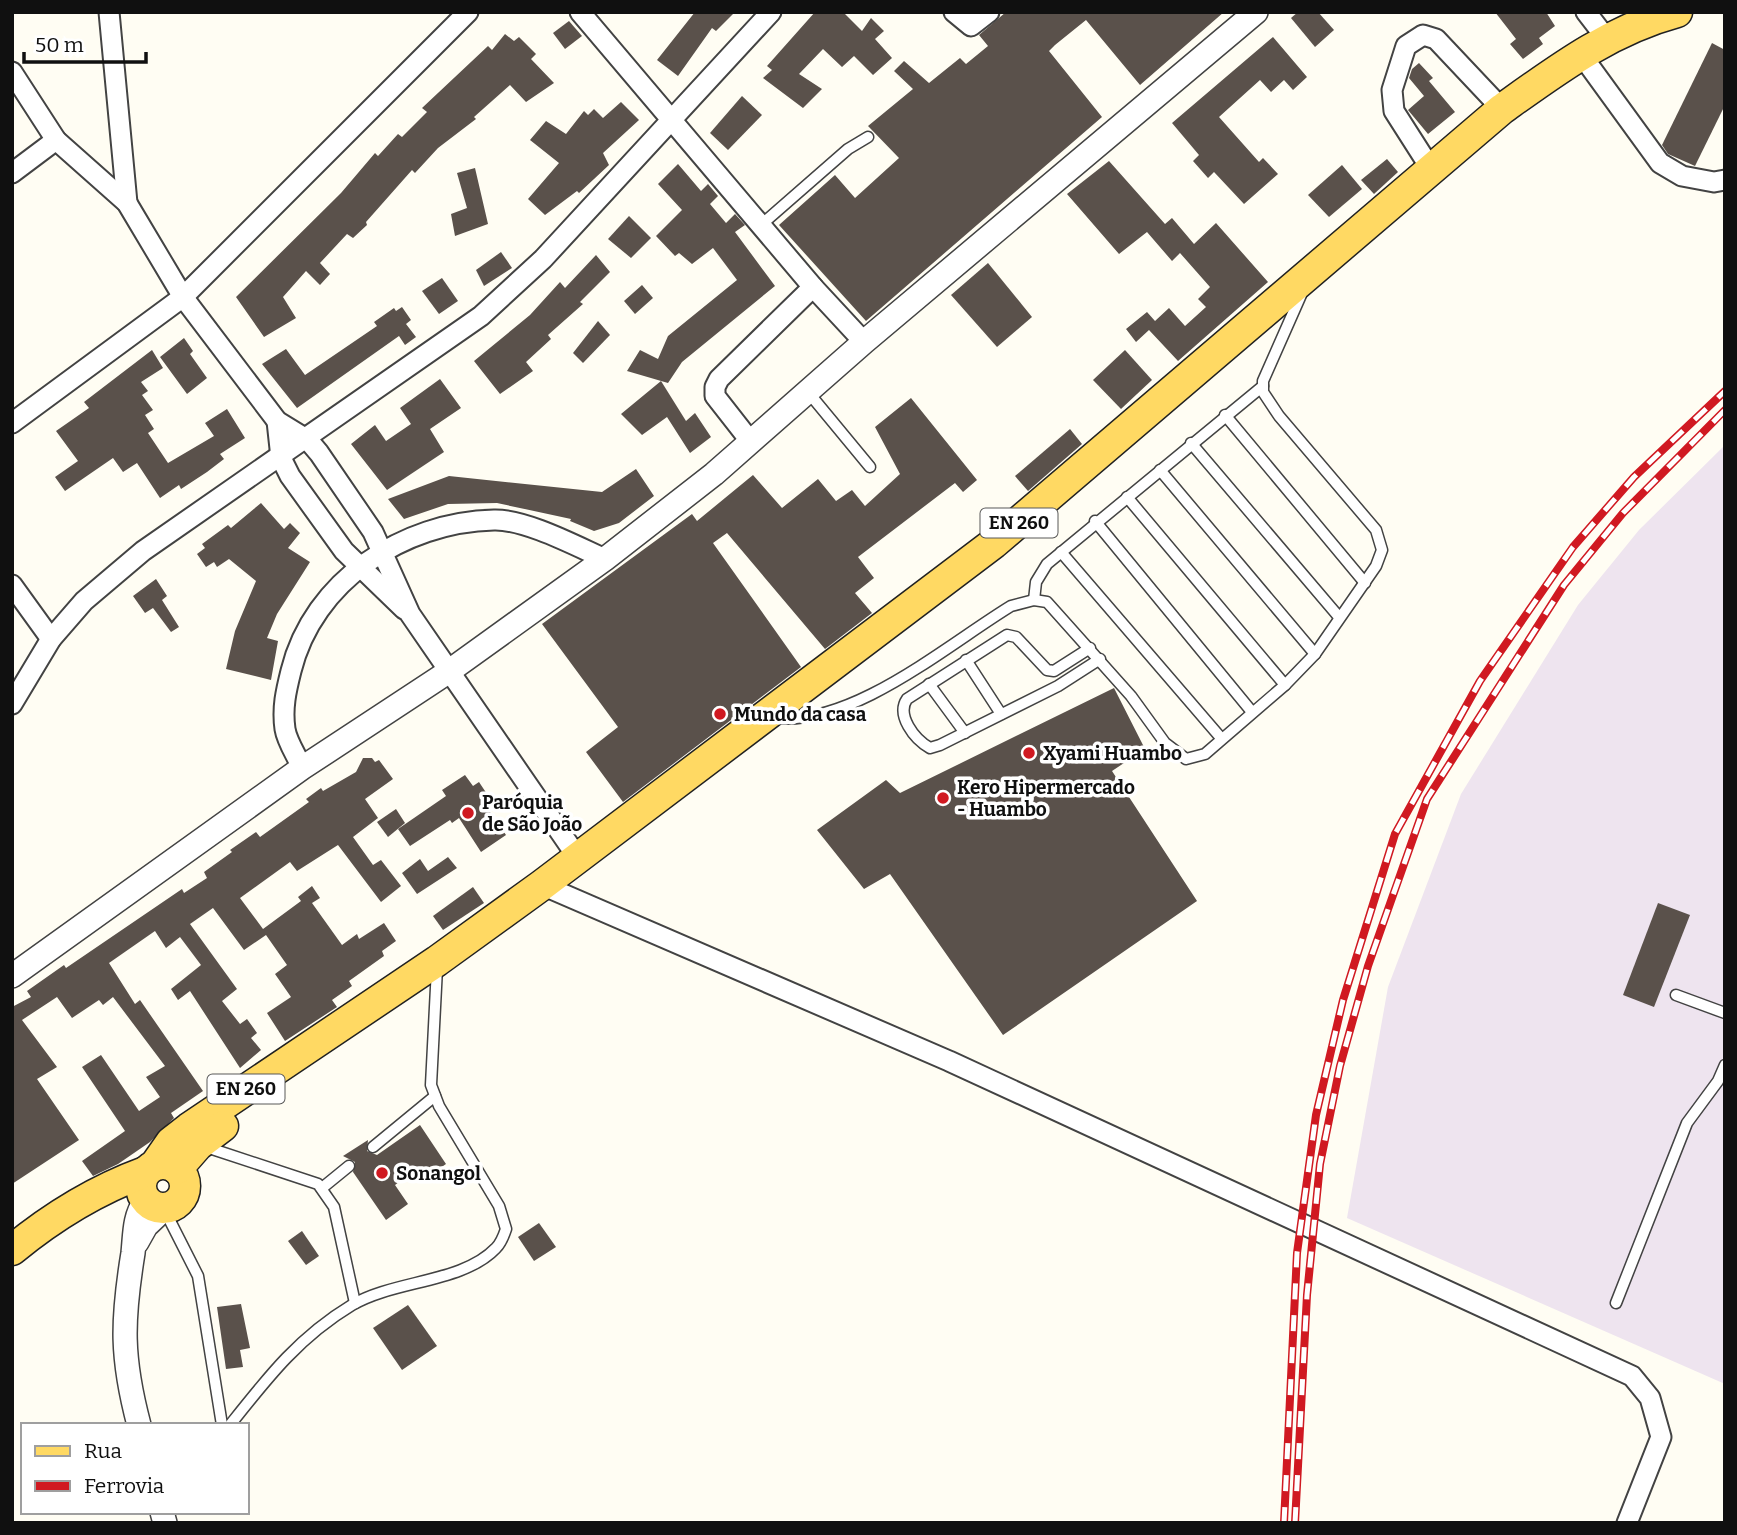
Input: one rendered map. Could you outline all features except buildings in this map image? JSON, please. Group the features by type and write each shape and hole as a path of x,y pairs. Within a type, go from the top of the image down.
{"main road":[{"name":"EN 260","path":"155,1185 171,1142 345,1021 437,961 542,885 994,543 1221,352 1312,270 1502,109 1580,53 1606,38 1677,12"},
{"name":"EN 260","path":"12,1267 86,1220 155,1185 198,1145 297,1072 345,1021"},
{"name":"EN 260","path":"12,1250 75,1205 114,1184 155,1185"}],"street":[{"path":"109,12 127,203"},
{"path":"12,422 183,297 468,12"},
{"path":"580,12 813,287 864,342"},
{"path":"12,704 51,639 84,601 143,551 308,440 481,316 543,258 673,121 771,12"},
{"path":"954,12 971,26 989,12"},
{"path":"12,976 302,768 448,672 605,559 751,442 864,342 1256,12"},
{"path":"1586,12 1606,38"},
{"path":"1431,169 1394,111 1392,90 1406,46 1423,35 1436,39 1502,109"},
{"path":"1580,53 1660,163 1682,176 1714,182 1725,180"},
{"path":"12,72 56,140 127,203 183,297 277,421 308,440 383,551 410,614 578,858"},
{"path":"12,173 56,140"},
{"path":"751,442 715,396 715,387 719,379 813,287"},
{"path":"277,421 281,458 290,476 344,551 410,614"},
{"path":"302,768 285,732 284,698 295,653 313,615 335,587 383,551 458,523 498,520 552,535 605,559"},
{"path":"12,585 51,639"},
{"path":"542,885 949,1061 1632,1376 1650,1398 1661,1437 1627,1523"},
{"path":"138,1423 126,1376 124,1307 134,1227 155,1185"}],"lane":[{"path":"761,225 838,158 868,137"},
{"path":"765,717 799,721 870,695 1011,606 1034,600 1047,602 1090,648 1165,743 1186,759 1205,754 1285,685 1315,654 1376,566 1382,550 1381,539 1364,514 1279,416 1263,392 1263,386 1312,270"},
{"path":"1034,600 1036,582 1047,564 1263,386"},
{"path":"808,392 870,467"},
{"path":"1225,415 1365,583"},
{"path":"1191,443 1339,617"},
{"path":"1160,470 1315,654"},
{"path":"1127,497 1285,685"},
{"path":"1095,522 1252,712"},
{"path":"1061,552 1221,738"},
{"path":"1090,648 1063,668 1047,670 1016,637 1007,635 907,699 901,708 902,714 922,744 930,748 1058,686 1100,659"},
{"path":"966,660 1001,714"},
{"path":"929,684 965,733"},
{"path":"232,1423 281,1360 317,1328 355,1303 400,1285 443,1276 474,1262 497,1248 506,1229 499,1206 431,1085 437,961"},
{"path":"1676,995 1725,1013"},
{"path":"1616,1303 1687,1123 1718,1081 1725,1065"},
{"path":"373,1147 435,1096"},
{"path":"198,1145 322,1188 334,1207 355,1303"},
{"path":"322,1188 349,1166"},
{"path":"155,1185 198,1276 222,1423"}],"shaded area":[{"path":"1725,445 1725,1384 1347,1218 1388,987 1461,794 1578,605 1639,530"}],"railway":[{"path":"1284,1523 1297,1253 1316,1115 1343,1000 1395,834 1480,681 1573,547 1634,477 1725,391"},
{"path":"1295,1523 1307,1295 1320,1164 1340,1066 1368,966 1427,799 1564,585 1623,513 1725,410"}],"place":[{"name":"Mundo da casa","path":"720,714"},
{"name":"Xyami Huambo","path":"1029,753"},
{"name":"Kero Hipermercado - Huambo","path":"943,798"},
{"name":"Paróquia de São João","path":"468,813"},
{"name":"Sonangol","path":"382,1173"}]}
